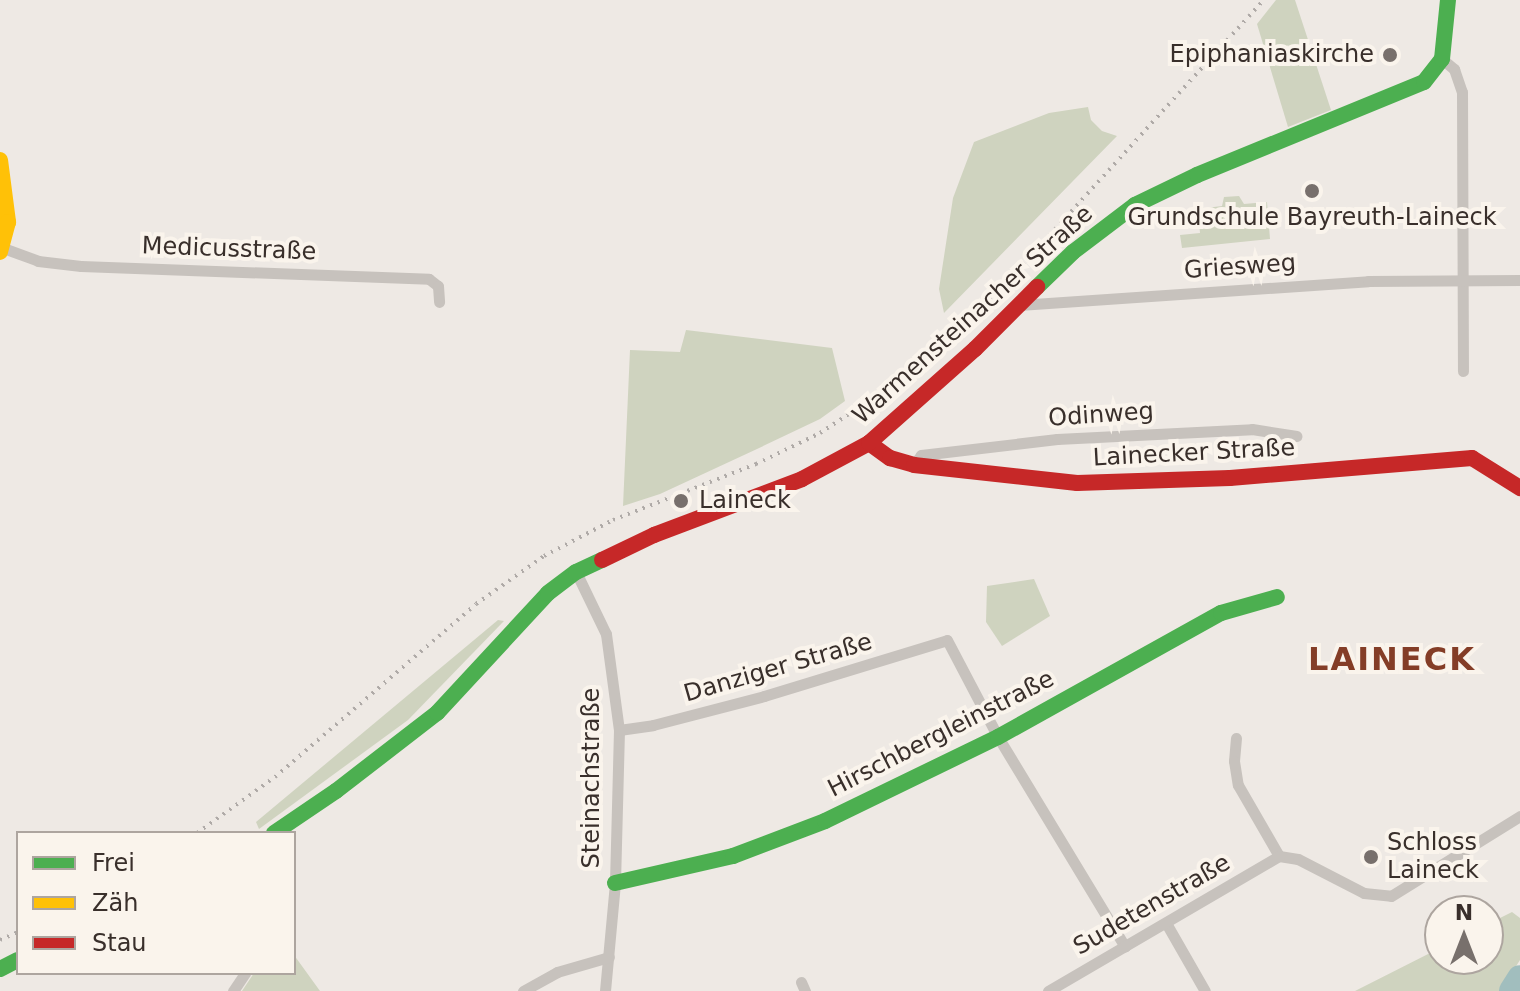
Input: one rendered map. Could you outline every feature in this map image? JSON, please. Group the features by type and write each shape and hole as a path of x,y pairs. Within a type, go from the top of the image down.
{"street":[{"path":"1448,0 1442,59 1454,69 1462,92 1463,371"},
{"name":"Warmensteinacher Straße","path":"277,831 336,791 437,713 548,593 576,572 654,535 802,479 869,443 1073,252 1135,205 1197,175 1403,93 1424,82 1442,59"},
{"path":"0,160 8,222 1,250"},
{"name":"Medicusstraße","path":"1,250 38,261 81,266 429,279 438,286 439,302"},
{"name":"Griesweg","path":"1019,305 1368,281 1520,280"},
{"name":"Odinweg","path":"914,465 921,455 1057,439 1252,429 1296,436"},
{"name":"Lainecker Straße","path":"869,443 890,458 914,465 1077,483 1230,478 1472,458 1520,488"},
{"name":"Steinachstraße","path":"576,572 606,634 619,730 615,883 605,991"},
{"name":"Hirschbergleinstraße","path":"615,883 754,850 825,821 998,737 1133,659 1221,613 1277,597"},
{"name":"Danziger Straße","path":"619,730 764,696 947,640 998,737"},
{"path":"998,737 1125,947"},
{"path":"1236,738 1234,761 1238,785 1279,856 1298,859 1364,893 1391,896 1520,816"},
{"name":"Sudetenstraße","path":"1048,991 1279,856"},
{"path":"1166,923 1205,991"},
{"path":"523,991 557,972 609,957"}],"green space":[{"path":"1276,0 1295,0 1331,110 1288,127 1257,24"},
{"path":"1088,107 1091,120 1102,131 1117,136 944,313 939,289 953,198 974,142 1049,113"},
{"path":"1239,196 1244,204 1267,202 1270,239 1182,248 1180,235 1200,233 1198,209 1222,206 1224,197"},
{"path":"686,330 832,348 845,401 820,419 757,449 660,494 623,506 630,350 680,352"},
{"path":"1034,579 1050,616 1002,646 986,622 987,586"},
{"path":"498,620 504,621 408,720 259,829 256,822"},
{"path":"1512,912 1520,918 1520,960 1500,991 1355,991 1424,956 1424,975 1504,975 1504,916"},
{"path":"296,958 320,991 242,991 253,975 296,975"}],"waterway":[{"path":"1512,991 1520,978"}],"railway":[{"path":"200,831 275,777 476,604 544,556 613,520 756,464 820,433 887,389 961,326 1028,259 1264,0"},
{"path":"0,940 16,933"}],"traffic: fast":[{"path":"1037,287 1073,252 1135,205 1197,175 1424,82 1442,59 1448,0"},
{"path":"277,831 336,791 437,713 548,593 576,572 602,560"},
{"path":"615,883 733,856 825,821 998,737 1221,613 1277,597"},
{"path":"0,969 16,961"}],"traffic: slow":[{"path":"0,160 8,222 0,252"}],"traffic: jam":[{"path":"602,560 654,535 802,479 869,443 975,349 1037,287"},
{"path":"869,443 890,458 914,465 1077,483 1230,478 1472,458 1520,488"}],"place":[{"name":"Epiphaniaskirche","path":"1390,55"},
{"name":"Grundschule Bayreuth-Laineck","path":"1312,191"},
{"name":"Laineck","path":"681,501"},
{"name":"Schloss Laineck","path":"1371,857"}],"district":[{"name":"LAINECK","path":"1392,659"}]}
